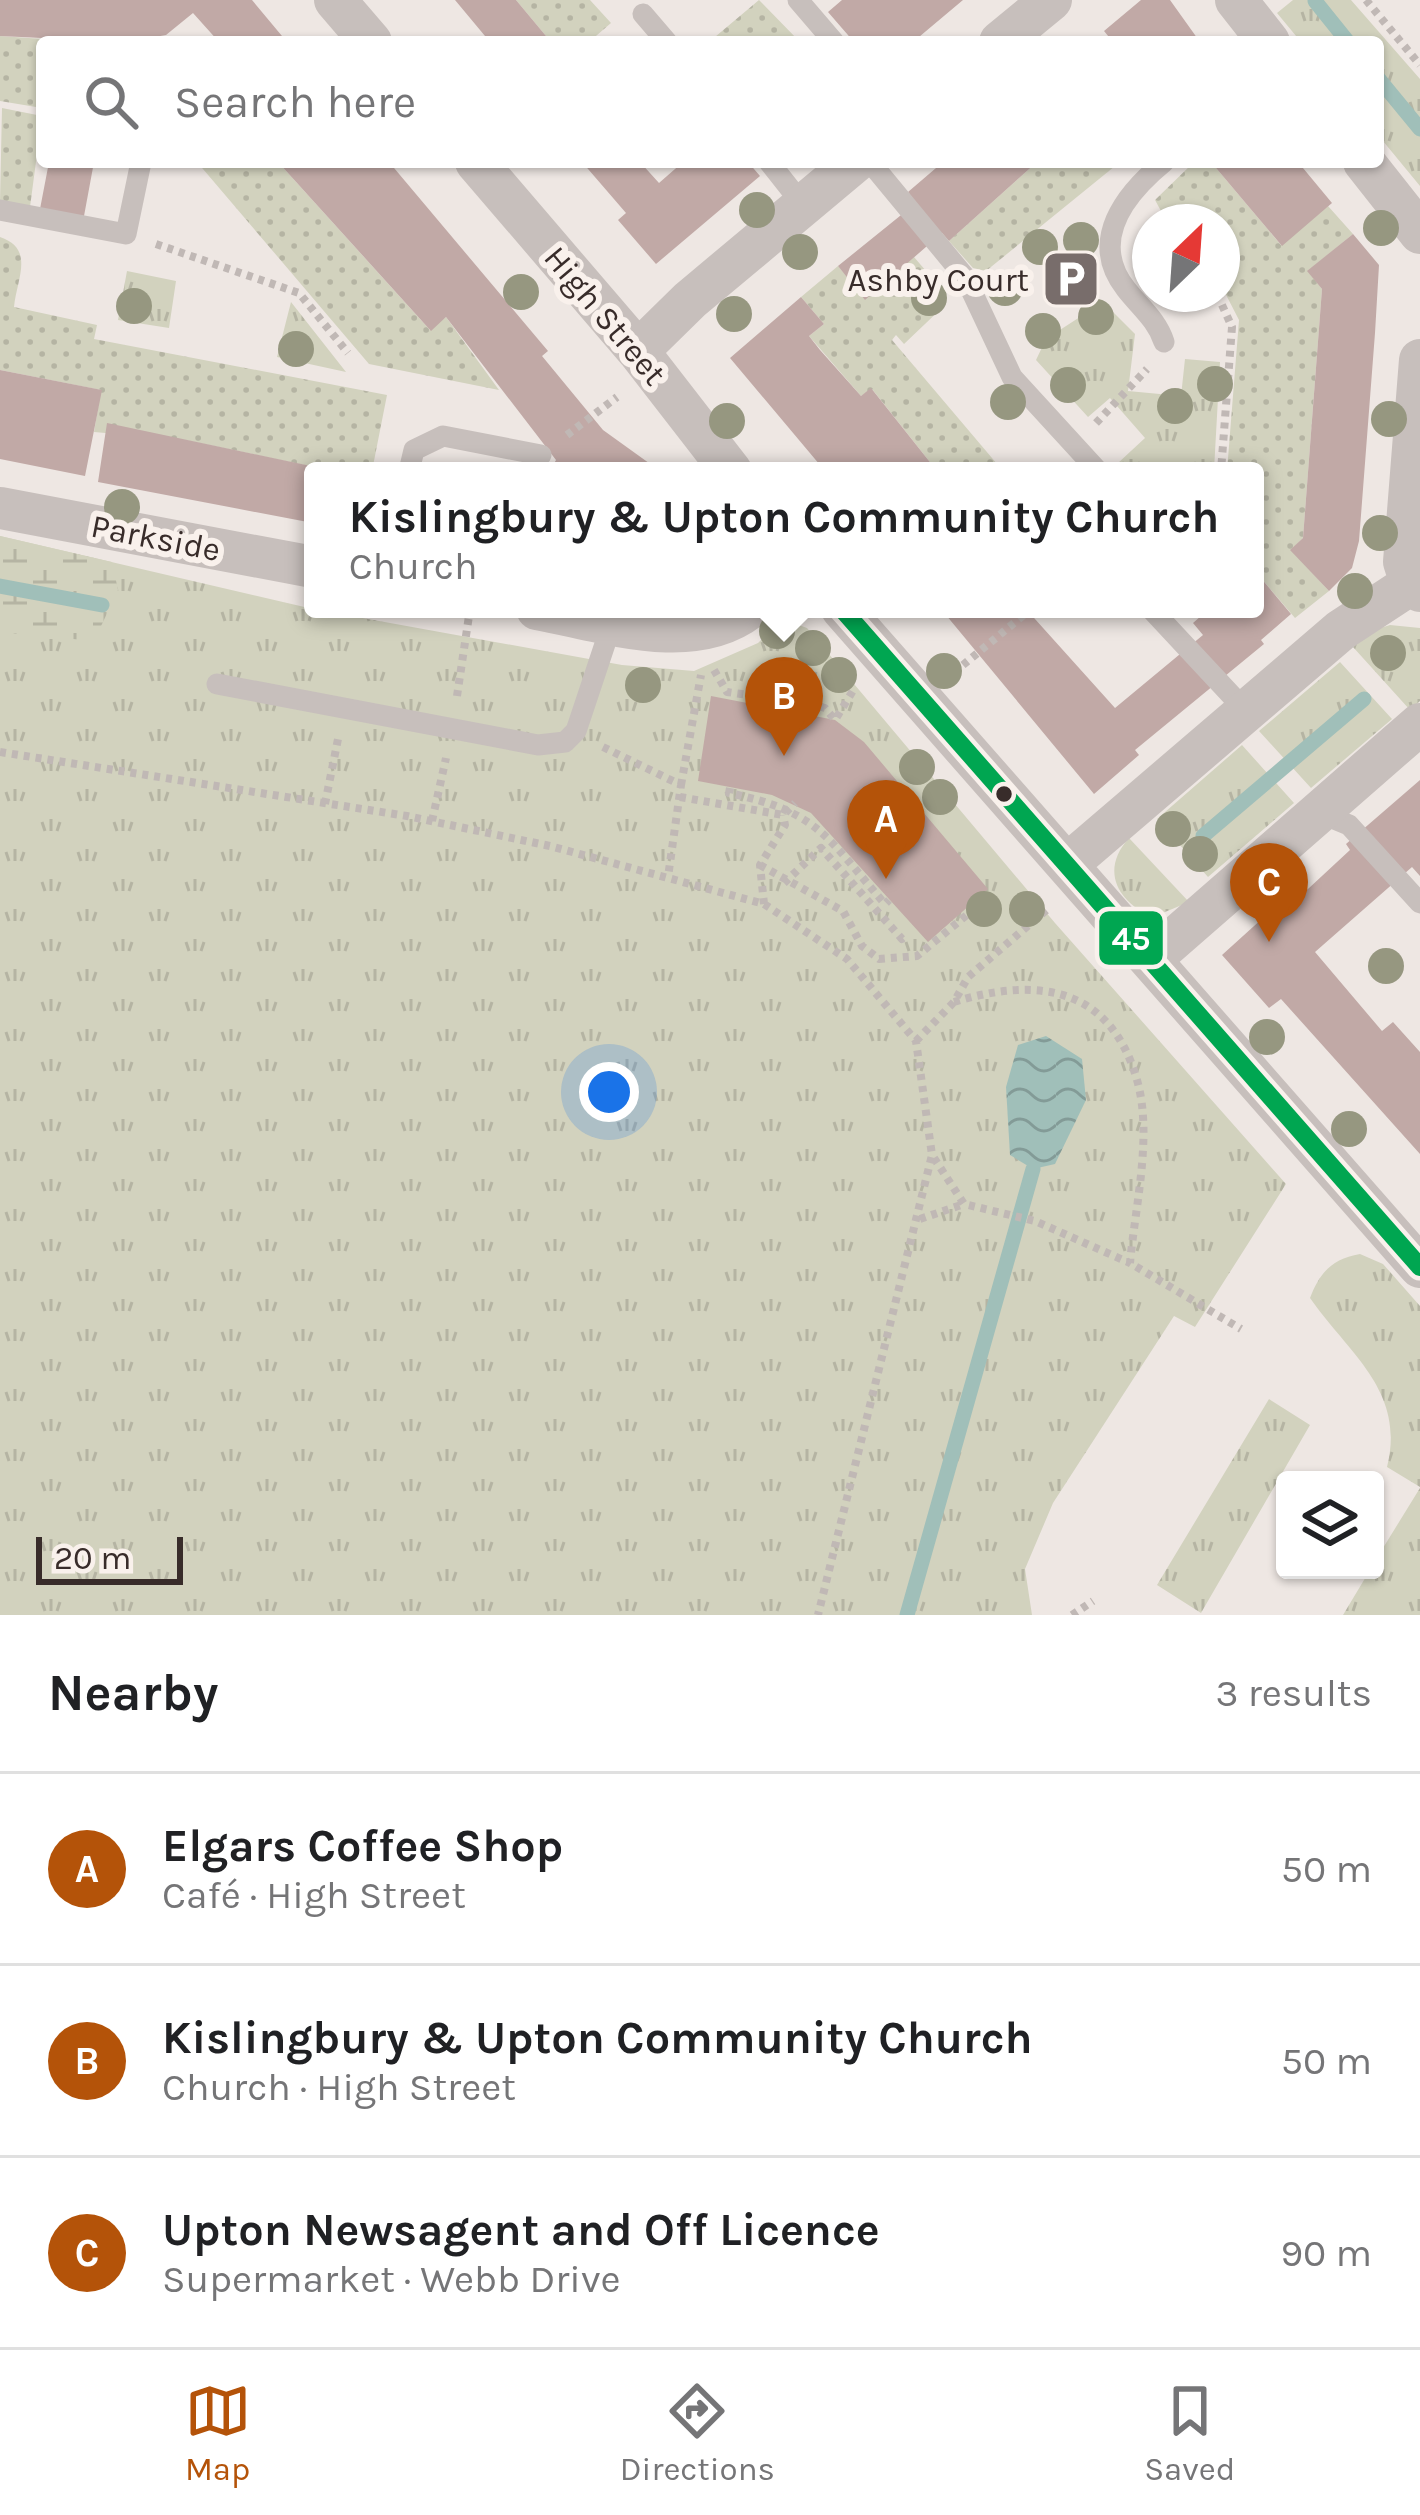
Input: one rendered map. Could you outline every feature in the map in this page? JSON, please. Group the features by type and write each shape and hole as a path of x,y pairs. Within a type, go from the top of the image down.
{"street":[{"path":"335,0 366,36"},
{"path":"1007,36 1051,0"},
{"path":"1239,1 1265,36"},
{"name":"High Street","path":"481,168 638,350 724,462"},
{"path":"638,350 848,168"},
{"path":"1369,168 1420,233"},
{"path":"1070,863 1341,630 1415,588 1404,562 1420,360"},
{"name":"Parkside","path":"0,508 304,565"},
{"path":"586,618 650,631 725,627 737,618"},
{"path":"850,618 1070,863 1347,1190 1420,1267"},
{"path":"1151,959 1420,724"}],"lane":[{"path":"798,0 829,36"},
{"path":"643,14 662,36"},
{"path":"0,211 126,234 140,168"},
{"path":"774,168 803,205"},
{"path":"874,168 965,277 1012,377 1090,462"},
{"path":"1158,168 1119,209 1109,242 1111,269 1159,327 1164,342"},
{"path":"411,462 414,449 443,436 541,455"},
{"path":"1158,618 1247,712"},
{"path":"217,684 538,745 565,742 576,731 612,623"},
{"path":"1320,813 1349,824 1420,903"}],"path":[{"path":"1366,0 1420,65"},
{"path":"126,234 299,293 348,353"},
{"path":"1222,462 1232,327 1225,312"},
{"path":"1072,443 1142,376 1164,342"},
{"path":"541,455 618,396"},
{"path":"432,821 469,618"},
{"path":"963,665 1020,618"},
{"path":"668,877 698,686 708,658 727,692 812,704 825,708 835,719 861,678"},
{"path":"325,804 344,708"},
{"path":"576,731 631,765 681,785"},
{"path":"0,752 432,821 668,877 764,904 847,958 916,1041 932,1155 818,1615"},
{"path":"724,806 730,790 807,816 885,904 889,900"},
{"path":"680,797 724,806 789,809"},
{"path":"764,904 760,865 785,825 789,809"},
{"path":"784,883 821,848 829,852 917,956"},
{"path":"916,1041 954,1002 968,977 1054,903 1070,863"},
{"path":"760,865 784,883 842,911 870,955 892,962 917,956 968,914"},
{"path":"954,1002 1001,988 1036,987 1069,994 1111,1028 1137,1080 1142,1126 1130,1263"},
{"path":"932,1155 964,1204"},
{"path":"918,1220 964,1204 1035,1221 1130,1263 1241,1329"},
{"path":"1072,1615 1093,1600"}],"green space":[{"path":"516,0 590,0 611,23 596,36 546,36"},
{"path":"759,0 794,36 716,36"},
{"path":"1293,0 1351,0 1382,36 1296,36 1277,13"},
{"path":"0,36 36,38 36,107 0,101"},
{"path":"1384,38 1420,79 1420,186 1384,142"},
{"path":"2,108 36,115 30,207 0,202"},
{"path":"202,168 283,168 430,330 446,317 499,390 369,364"},
{"path":"1030,168 1113,168 986,271 973,268 949,241"},
{"path":"1188,168 1216,168 1281,245 1328,206 1353,234 1308,271 1322,289 1303,538 1291,550 1329,591 1295,618 1264,582 1264,462 1228,462 1239,320 1235,312 1240,312 1240,204 1157,204 1155,200"},
{"path":"0,237 11,242 21,257 14,307 97,325 94,339 387,395 374,462 304,465 185,440 94,432 101,390 0,370"},
{"path":"914,257 944,292 946,304 904,344 896,335 892,340 995,462 930,462 872,389 861,396 809,336 824,324 801,297 838,266 865,299"},
{"path":"127,271 176,281 169,328 118,320"},
{"path":"291,302 346,372 277,357"},
{"path":"1103,302 1135,334 1128,391 1181,396 1185,359 1220,362 1214,462 1119,462 1145,438 1110,398 1088,417 1036,360 1046,339"},
{"path":"0,536 304,607 304,618 363,618 622,665 694,671 758,643 782,619 807,628 1055,923 1286,1184 1195,1327 1174,1316 1053,1503 1025,1569 1032,1615 0,1615"},
{"path":"0,536 112,562 118,590 94,641 0,632"},
{"path":"1390,625 1420,628 1420,701 1410,710 1353,647 1371,631"},
{"path":"1340,662 1392,719 1311,788 1259,731"},
{"path":"1242,745 1294,803 1208,877 1157,819"},
{"path":"1129,838 1189,902 1153,917 1130,903 1114,873"},
{"path":"1360,1254 1383,1264 1420,1306 1420,1487 1387,1467 1391,1440 1382,1395 1310,1298 1328,1268"},
{"path":"1269,1399 1310,1425 1283,1471 1276,1471 1276,1484 1201,1613 1157,1585"},
{"path":"1420,1488 1420,1615 1343,1615 1365,1579 1384,1579 1384,1546"}],"water":[{"path":"1046,1036 1082,1059 1086,1100 1055,1164 1033,1169 1010,1155 1006,1087 1018,1045"}],"building":[{"path":"0,0 252,0 282,36 214,36 193,13 160,36 0,36"},
{"path":"455,0 516,0 546,36 485,36"},
{"path":"842,0 963,0 920,36 849,36 828,12"},
{"path":"1141,0 1170,0 1196,36 1108,36 1104,31"},
{"path":"48,168 93,168 84,216 40,209"},
{"path":"283,168 394,168 548,351 542,356 603,430 647,462 555,462 446,317 431,331"},
{"path":"587,168 645,168 659,183 676,168 753,168 760,176 656,264 618,220 626,213"},
{"path":"936,168 1030,168 949,241 942,233 865,300 838,266 916,203 908,192"},
{"path":"1216,168 1303,168 1332,203 1282,246"},
{"path":"1353,234 1379,265 1375,333 1359,541 1352,568 1329,591 1290,550 1303,538 1322,289 1307,271"},
{"path":"801,297 824,324 809,336 861,396 871,388 930,462 817,462 730,358"},
{"path":"0,370 102,390 85,476 0,459"},
{"path":"107,423 304,465 304,521 98,482"},
{"path":"1264,582 1291,614 1261,640 1264,644 1135,750 1139,755 1094,794 948,618 1034,618 1115,708 1203,635 1193,623 1199,618 1264,618"},
{"path":"711,696 835,720 864,742 988,889 928,942 811,813 772,795 698,781"},
{"path":"1420,780 1420,876 1412,867 1315,952 1382,1031 1393,1022 1420,1052 1420,1154 1281,999 1269,1008 1222,955 1275,907 1281,914 1350,850 1346,844"}],"waterway":[{"path":"1315,1 1343,36"},
{"path":"1384,85 1420,129"},
{"path":"0,586 102,605"},
{"path":"1203,836 1364,699"},
{"path":"907,1615 1033,1169"}],"transit line":[{"name":"45","path":"850,618 1420,1267"}],"place":[{"name":"Ashby Court","path":"1071,279"},
{"name":"Kislingbury & Upton Community Church","path":"784,756"},
{"name":"Elgars Coffee Shop","path":"886,879"},
{"name":"Upton Newsagent and Off Licence","path":"1269,942"}]}
